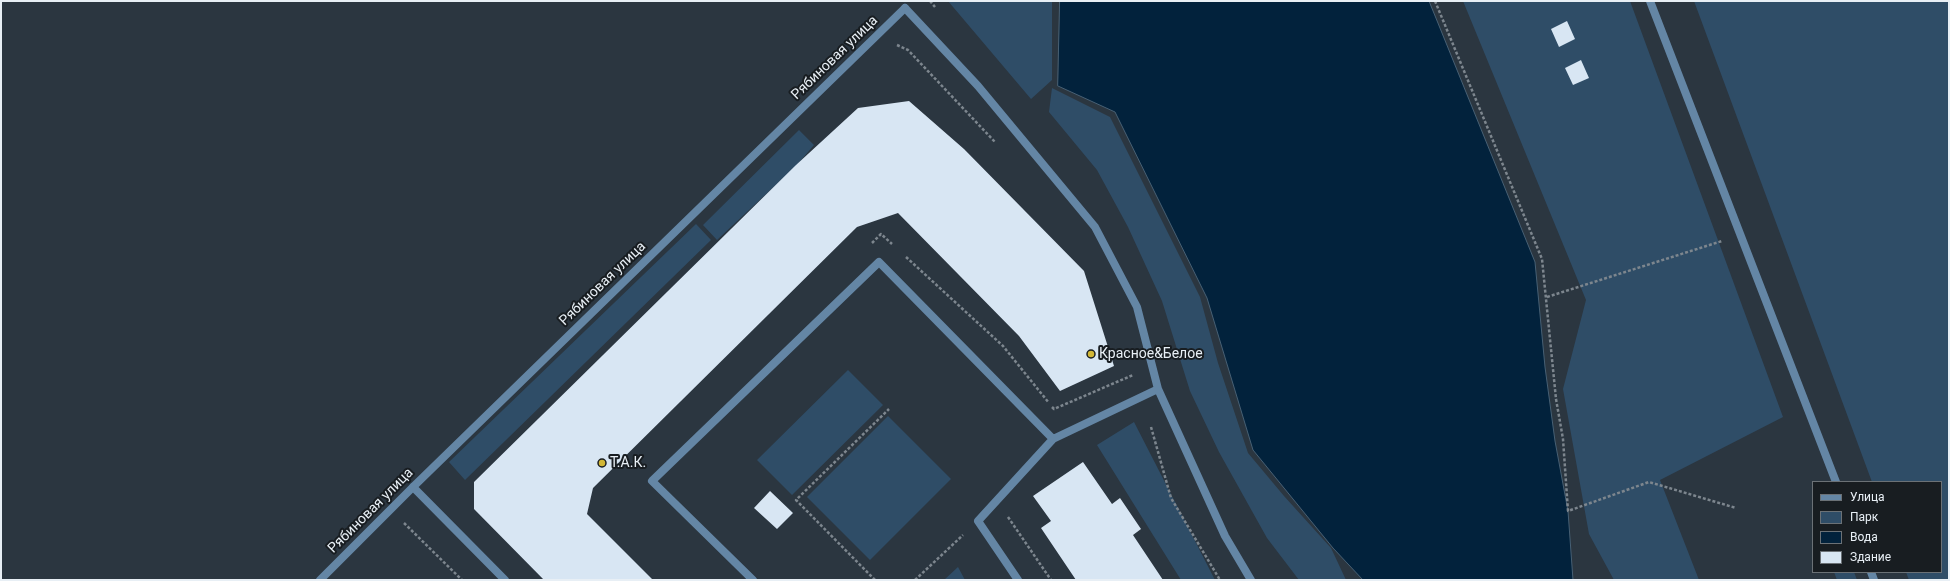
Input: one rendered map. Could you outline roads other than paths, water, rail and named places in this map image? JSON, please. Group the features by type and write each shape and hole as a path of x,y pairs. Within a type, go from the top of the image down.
{"street":[{"path":"1650,1 1836,481"},
{"name":"Рябиновая улица","path":"320,580 413,487 905,8 978,86 1095,228 1137,307 1158,389"},
{"path":"753,580 652,481 879,262 1053,439"},
{"path":"1018,580 978,521 1053,439 1158,389 1225,536 1251,580"},
{"path":"413,487 505,580"}],"water":[{"path":"1060,1 1429,1 1535,262 1545,367 1555,441 1568,511 1573,580 1363,580 1333,548 1253,450 1207,298 1115,112 1058,86"}],"place":[{"name":"Красное&Белое","path":"1091,354"},
{"name":"Т.А.К.","path":"602,463"}]}
